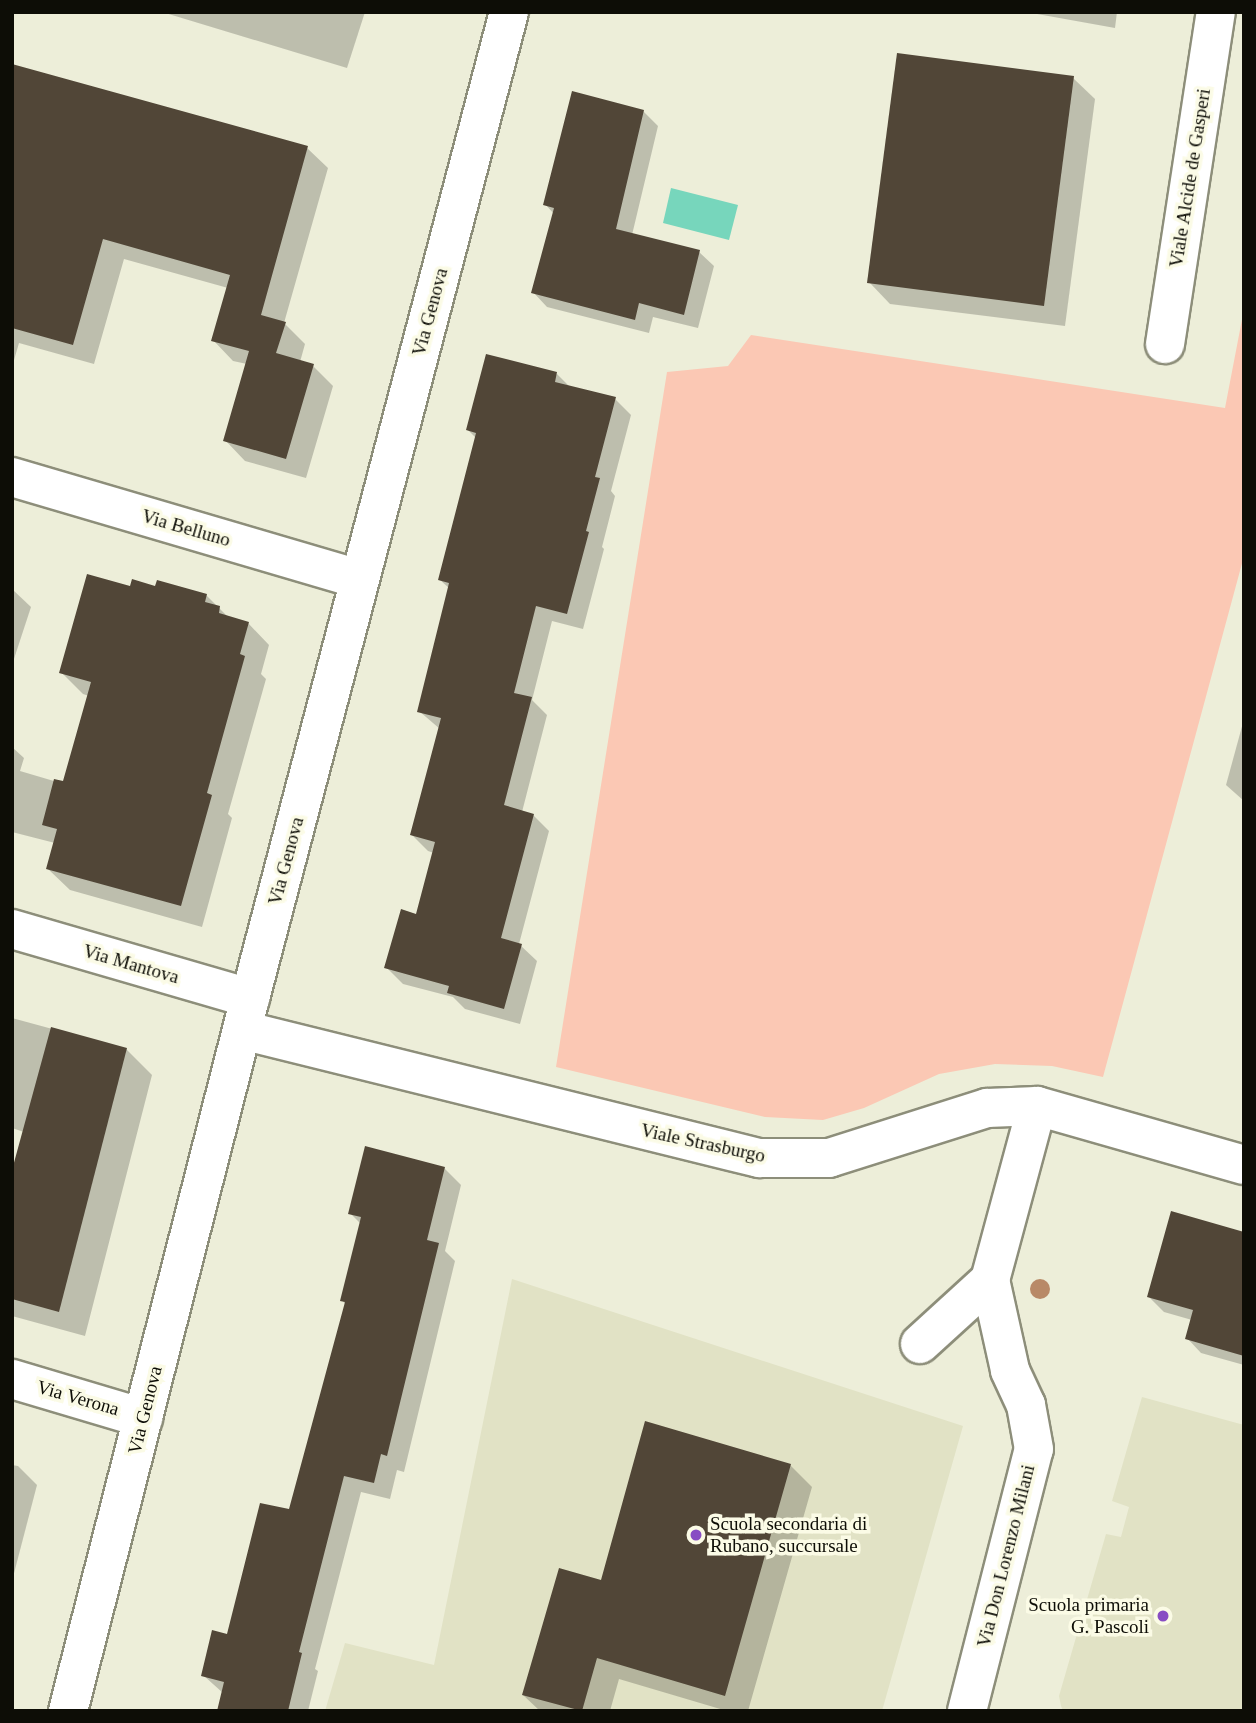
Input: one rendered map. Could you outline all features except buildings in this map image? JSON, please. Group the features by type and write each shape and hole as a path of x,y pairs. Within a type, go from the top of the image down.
{"street":[{"name":"Via Genova","path":"68,1711 246,1014 509,12"},
{"name":"Viale Alcide de Gasperi","path":"1165,344 1216,12"},
{"name":"Via Belluno","path":"12,477 359,579"},
{"name":"Via Mantova","path":"12,929 246,1014"},
{"name":"Viale Strasburgo","path":"246,1014 759,1158 829,1158 987,1108 1037,1106 1244,1165"},
{"name":"Via Don Lorenzo Milani","path":"967,1711 1034,1450 1026,1405 1010,1370 990,1280 1037,1106"},
{"path":"920,1344 990,1280"},
{"name":"Via Verona","path":"12,1379 143,1418"}],"shaded area":[{"path":"1244,309 1244,556 1103,1077 1052,1066 995,1064 939,1074 864,1108 823,1120 765,1117 556,1067 667,372 728,366 751,335 1225,408"},
{"name":"Scuola secondaria di Rubano, succursale","path":"512,1279 963,1426 882,1711 325,1711 345,1643 434,1665"},
{"name":"Scuola primaria G. Pascoli","path":"1142,1397 1244,1425 1244,1711 1063,1711 1061,1706 1059,1696 1106,1534 1121,1537 1129,1507 1112,1501"}],"water":[{"path":"671,188 738,205 729,240 663,223"}],"place":[{"name":"Scuola secondaria di Rubano, succursale","path":"696,1535"},
{"name":"Scuola primaria G. Pascoli","path":"1163,1616"}]}
